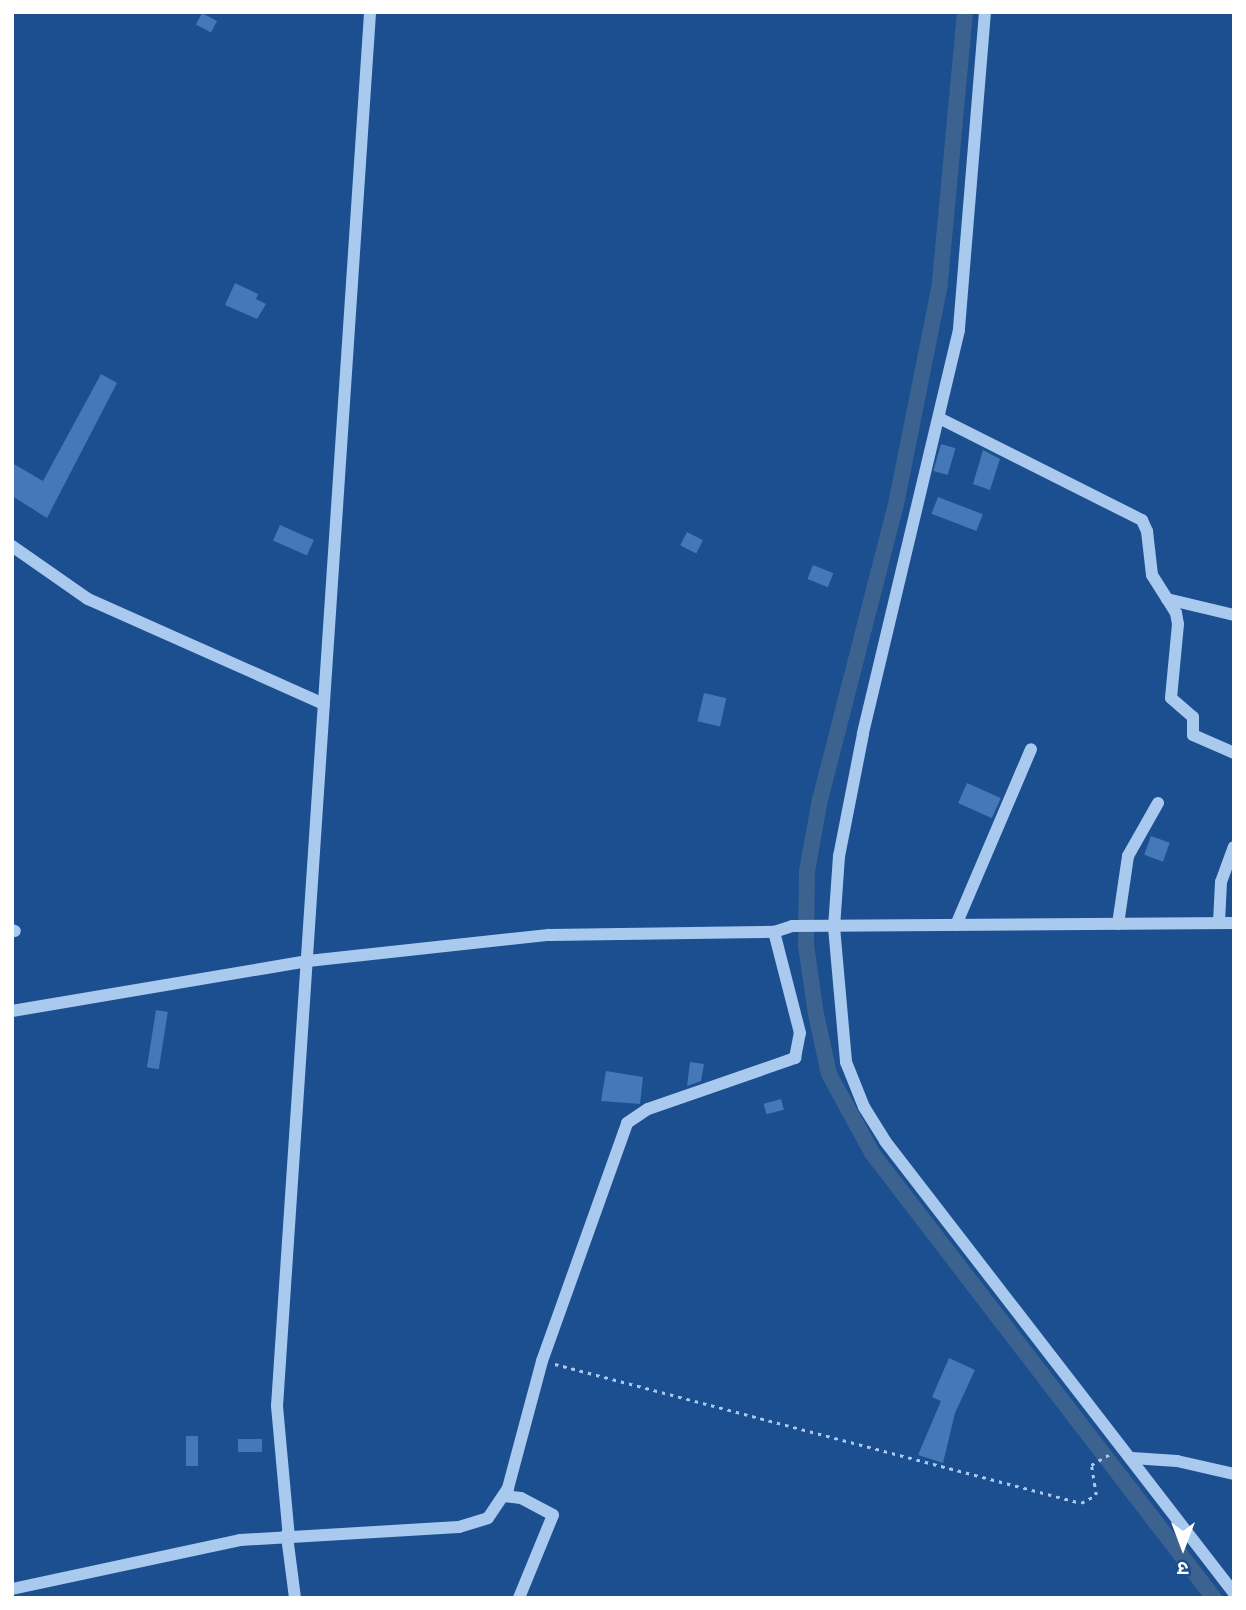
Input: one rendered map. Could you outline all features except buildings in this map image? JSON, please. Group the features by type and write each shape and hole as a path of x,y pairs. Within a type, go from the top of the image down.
{"street":[{"path":"292,1596 277,1406 370,12"},
{"path":"985,12 959,330 863,734 839,856 834,927 846,1062 864,1107 885,1141 1234,1593"},
{"path":"939,418 1142,520 1147,531 1149,565 1178,624 1171,698 1193,717 1193,735 1234,753"},
{"path":"12,546 88,599 324,704"},
{"path":"1167,600 1234,615"},
{"path":"956,926 1031,749"},
{"path":"1118,924 1128,856 1158,803"},
{"path":"1219,923 1221,882 1234,847"},
{"path":"12,1011 308,961 560,934 774,932 792,926 1234,923"},
{"path":"12,1589 240,1540 288,1539 476,1524 488,1518 511,1496 542,1360 627,1123 648,1108 795,1058 800,1033 774,932"},
{"path":"1132,1458 1177,1461 1234,1475"},
{"path":"511,1496 546,1508 554,1519 519,1598"}],"path":[{"path":"542,1360 1081,1503 1096,1495 1089,1473 1097,1463 1113,1452"}],"waterway":[{"path":"965,12 940,284 897,500 820,799 807,871 806,945 816,1014 829,1074 872,1153 1214,1598"}]}
